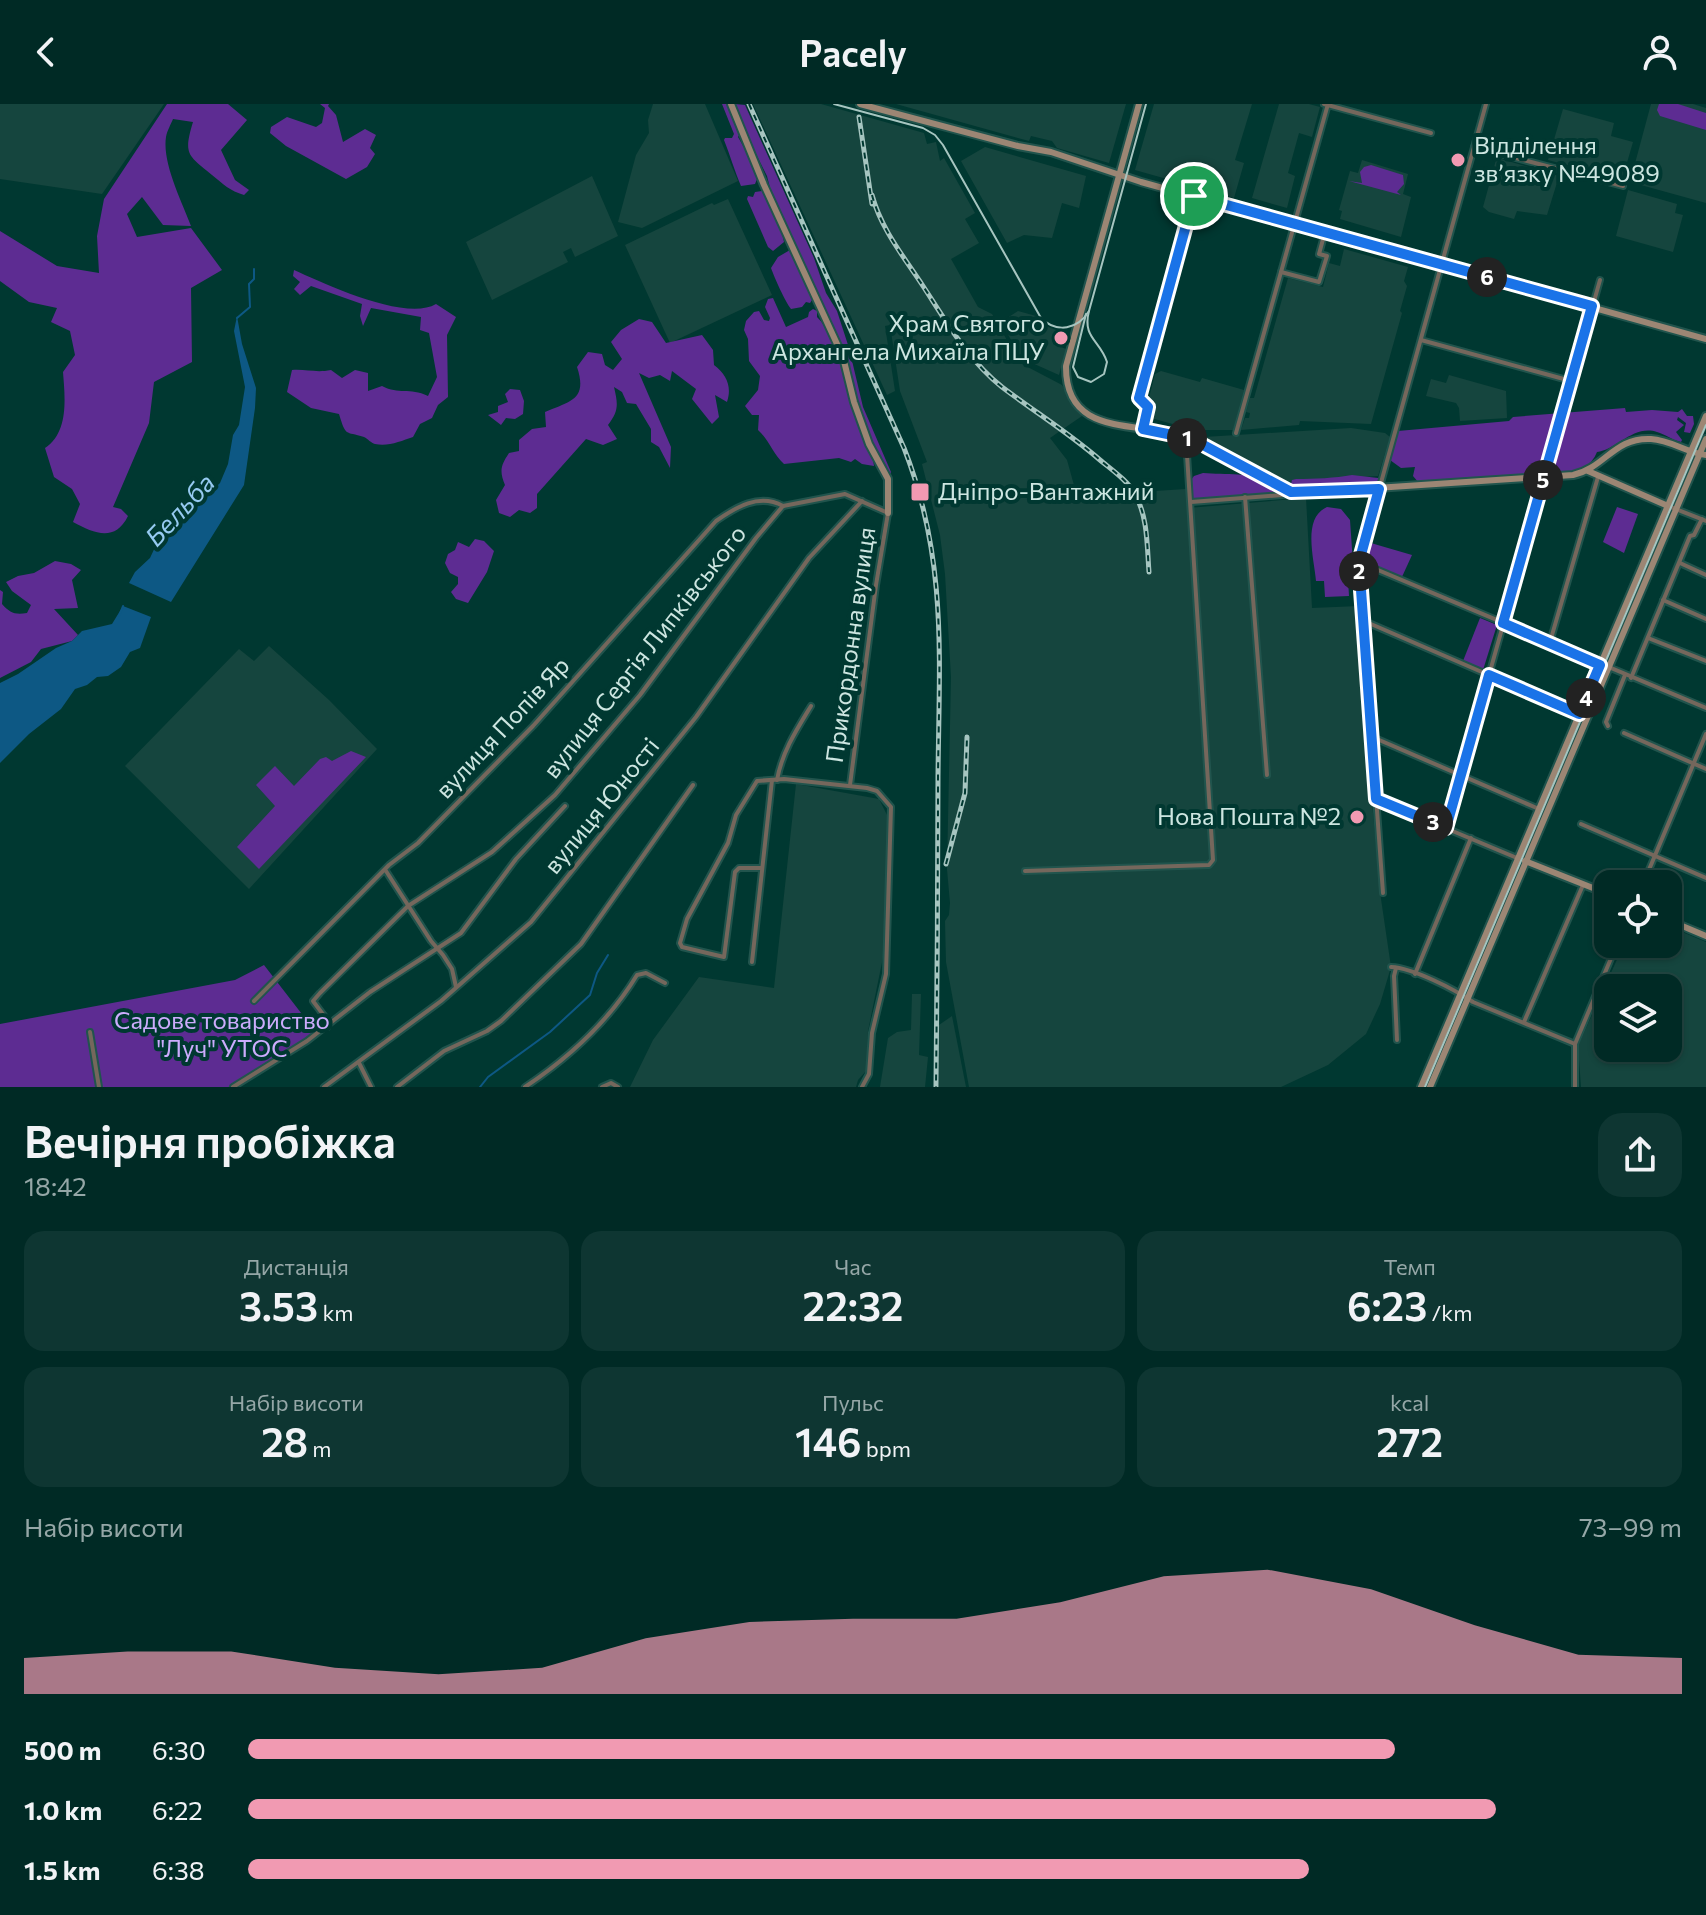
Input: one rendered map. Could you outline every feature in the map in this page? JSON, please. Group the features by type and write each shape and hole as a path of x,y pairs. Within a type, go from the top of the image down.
{"main road":[{"path":"731,104 764,185 843,357 869,444 888,479 888,513"},
{"path":"860,104 1051,152 1120,175 1706,339"},
{"path":"1139,104 1066,366 1067,385 1072,396 1095,420 1186,437 1284,489 1301,493 1544,478 1588,471 1618,446 1634,440 1663,440 1703,454"},
{"path":"1421,1087 1522,860 1706,416"},
{"path":"1522,860 1539,809 1579,714 1703,454 1706,439"},
{"path":"1588,471 1668,506"},
{"path":"1522,860 1594,889"},
{"path":"1682,926 1706,936"},
{"path":"1430,1087 1464,996"}],"street":[{"path":"1236,433 1326,104 1431,133"},
{"path":"1383,893 1359,562 1486,104"},
{"path":"1474,147 1623,186"},
{"path":"1143,429 1148,407 1139,398 1194,196"},
{"path":"1281,272 1319,282 1327,256 1319,254 1325,232"},
{"path":"1446,828 1600,280"},
{"path":"1421,340 1571,381"},
{"path":"1025,871 1212,864 1186,437"},
{"path":"1550,642 1598,477"},
{"path":"1191,502 1301,493"},
{"name":"вулиця Попів Яр","path":"254,1001 389,865 426,835 533,726 716,521 735,508 756,501 772,501 783,506 845,494 862,501"},
{"path":"1245,497 1267,775"},
{"path":"862,501 888,513"},
{"name":"вулиця Юності","path":"324,1087 457,989 531,922 696,717 809,558 862,501"},
{"name":"вулиця Сергія Липківського","path":"327,1027 328,1021 313,1001 408,906 492,852 555,795 640,695 783,506"},
{"path":"1631,678 1690,536 1704,520 1668,506"},
{"name":"Прикордонна вулиця","path":"862,1087 869,1074 872,1033 886,974 891,807 877,791 850,785 888,513"},
{"path":"1359,562 1706,708"},
{"path":"1680,563 1706,575"},
{"path":"1663,600 1706,619"},
{"path":"1363,621 1579,714"},
{"path":"1648,638 1706,661"},
{"path":"1608,726 1606,722 1625,675"},
{"path":"752,962 761,868 775,780 793,735 811,706"},
{"path":"1624,733 1706,769"},
{"path":"1649,870 1706,734"},
{"path":"1370,736 1539,809"},
{"path":"761,868 739,868 735,872 724,957 682,947 680,943 687,919 728,843 736,815 757,781 850,785"},
{"path":"397,1087 444,1051 501,1021 581,944 693,785"},
{"path":"1376,799 1522,860"},
{"name":"вулиця Сергія Липківського","path":"233,1087 327,1027 370,992 461,933 516,859 565,806"},
{"path":"1581,824 1706,878"},
{"path":"1415,974 1471,838"},
{"path":"386,871 452,969 457,989"},
{"path":"1524,1022 1583,885"},
{"path":"1575,1087 1575,1044 1611,958"},
{"path":"1397,1040 1394,968 1415,974 1575,1044"},
{"path":"525,1087 557,1064 608,1018 637,975 646,973 665,983"},
{"path":"90,1032 99,1087"},
{"path":"359,1063 371,1087"},
{"path":"602,1087 611,1083 618,1087"}],"shaded area":[{"path":"0,104 164,104 102,194 0,179"},
{"path":"653,104 705,104 738,181 642,228 618,222 636,155 649,133 648,120"},
{"path":"753,104 821,104 924,133 927,144 936,142 940,161 944,158 975,213 965,219 979,243 951,259 978,307 992,314 1020,363 1062,385 1082,416 1050,438 1067,460 1077,496 1186,489 1188,508 1306,498 1312,608 1359,606 1366,738 1381,899 1391,967 1380,1004 1366,1034 1328,1065 1281,1087 969,1087 946,962 945,921 950,903 947,869 951,677 945,574 940,535 922,464 927,462 900,391 890,325 885,326 895,391 887,395"},
{"path":"896,104 1126,104 1109,163 1057,148 1052,141 1031,136 1029,141"},
{"path":"1154,104 1252,104 1235,160 1244,163 1234,198 1135,170"},
{"path":"1279,104 1320,107 1312,137 1299,133 1288,173 1295,176 1287,208 1252,198"},
{"path":"1651,104 1693,104 1706,108 1706,203 1630,182"},
{"path":"1563,109 1614,123 1611,136 1633,142 1622,180 1548,160"},
{"path":"985,147 1086,176 1079,208 1062,203 1052,238 1024,235 1007,243 961,161"},
{"path":"1362,160 1408,174 1403,194 1411,197 1401,237 1340,219 1342,211 1339,210 1350,171 1358,173"},
{"path":"1496,160 1559,176 1547,215 1517,211 1514,219 1489,212 1483,207"},
{"path":"592,176 618,236 575,257 571,248 563,252 568,262 492,300 466,242"},
{"path":"1628,190 1677,204 1675,213 1683,215 1673,252 1616,236"},
{"path":"728,199 772,295 670,343 625,245 712,203 714,205"},
{"path":"1344,249 1408,267 1402,313 1371,424 1300,421 1299,425 1241,430 1245,418 1249,418 1250,413 1246,412 1250,398 1254,398 1288,278 1323,287 1329,263 1340,266"},
{"path":"1018,311 1036,316 1046,326 1056,330 1053,344 1066,349 1059,375 1021,358 1001,322"},
{"path":"1161,371 1244,390 1233,430 1194,430 1151,418 1154,404 1148,402 1155,374"},
{"path":"1449,375 1506,391 1507,418 1460,421 1456,403 1426,396 1431,379 1446,383"},
{"path":"1351,428 1385,433 1390,437 1378,476 1284,482 1205,441 1204,437"},
{"path":"269,646 377,749 249,889 125,766 239,649 254,661"},
{"path":"796,784 879,799 890,821 887,938 868,1031 867,1070 856,1087 630,1087 653,1040 699,977 774,988"},
{"path":"1682,932 1706,942 1706,1087 1581,1087 1578,1046 1594,1011 1594,1062 1682,1062 1682,974 1610,974 1618,958 1682,958"},
{"path":"912,994 921,994 919,1055 928,1057 925,1087 880,1087 888,1038 897,1032 911,1030"},
{"path":"952,1016 966,1087 939,1087 939,1025"}],"green space":[{"path":"167,104 228,104 247,120 221,150 235,180 249,190 244,195 235,191 198,163 188,148 193,122 173,119 166,137 167,158 191,226 163,225 142,197 127,214 137,237 191,228 222,270 191,288 192,362 154,382 149,423 113,507 121,509 128,516 117,530 97,532 73,522 80,504 72,489 54,477 45,448 53,441 62,424 65,403 63,372 75,355 70,331 51,322 57,308 29,302 0,281 0,231 57,266 99,273 97,236 104,199"},
{"path":"320,104 329,104 336,115 343,142 365,129 376,135 370,148 375,154 367,167 346,179 286,146 270,133 271,127 287,117 316,127 322,123 325,108"},
{"path":"722,104 728,104 740,133 738,137 753,163 757,179 755,184 741,186 724,140 732,138 734,134"},
{"path":"735,104 745,105 814,258 826,293 837,311 863,407 890,475 872,443 857,404 847,360"},
{"path":"1659,104 1678,104 1706,113 1706,130 1660,116 1657,110"},
{"path":"1371,165 1403,175 1404,184 1397,192 1401,195 1349,181 1362,183 1360,172"},
{"path":"762,191 781,228 784,242 773,251 768,247 747,199 748,196 753,197 755,192"},
{"path":"790,250 814,297 810,303 791,309 771,268 778,257"},
{"path":"294,270 365,299 406,308 436,304 456,317 447,335 448,397 438,405 432,418 420,424 413,437 390,444 374,443 347,432 339,414 311,408 287,392 292,370 331,370 342,378 355,370 368,373 368,391 382,386 428,396 437,377 429,333 420,330 421,317 371,308 363,326 360,316 362,304 311,286 300,295 294,289 300,282 293,276"},
{"path":"773,298 786,327 808,317 813,309 817,311 817,317 832,339 874,466 855,459 851,462 839,458 784,464 758,430 759,415 752,415 745,406 758,390 760,376 749,361 748,339 744,330 746,321 754,312 759,311 764,320 769,321 765,307 768,299"},
{"path":"639,319 652,322 666,343 702,335 713,350 714,365 729,386 727,402 715,395 719,417 712,424 692,399 696,389 672,371 670,381 660,375 649,378 639,373 671,447 670,468 659,447 651,442 651,429 636,404 627,403 622,392 614,387 617,407 608,425 617,439 603,445 586,439 537,494 537,508 530,513 519,510 510,517 499,513 496,500 505,485 502,468 509,453 519,451 519,440 532,429 546,427 545,412 569,402 578,393 580,378 577,367 588,352 602,354 605,365 613,370 622,359 611,342 621,330"},
{"path":"510,389 520,390 524,401 523,414 515,419 506,418 501,425 488,415 498,412 498,406 508,402 505,394"},
{"path":"1625,408 1626,412 1678,412 1682,409 1687,416 1693,416 1694,424 1690,433 1684,432 1686,423 1678,417 1677,420 1684,425 1676,432 1681,442 1649,430 1633,434 1597,452 1584,468 1570,473 1550,471 1552,456 1546,457 1542,474 1419,483 1413,476 1415,467 1401,468 1390,460 1398,431"},
{"path":"1203,473 1257,477 1274,483 1277,493 1273,498 1260,499 1249,494 1240,500 1196,504 1192,500 1191,480"},
{"path":"1352,475 1378,478 1378,487 1335,494 1290,488 1292,480 1296,479"},
{"path":"1327,507 1341,509 1350,520 1354,578 1348,579 1349,596 1325,597 1324,581 1316,581 1312,529 1319,512"},
{"path":"1617,507 1638,514 1624,553 1603,542"},
{"path":"475,539 484,541 494,551 487,572 468,603 456,599 451,592 458,584 458,577 450,573 445,563 458,542 469,547"},
{"path":"1364,541 1412,555 1401,579 1359,562"},
{"path":"55,561 81,570 72,580 78,608 54,609 78,635 72,641 41,649 31,662 0,678 0,590 3,592 2,604 16,613 27,613 31,605 12,591 6,582 34,573"},
{"path":"1480,618 1497,625 1483,670 1463,661"},
{"path":"351,751 366,757 259,869 237,847 275,806 256,785 275,766 294,786 320,759 326,757 332,761"},
{"name":"Садове товариство \"Луч\" УТОС","path":"264,965 315,1031 267,1067 233,1087 0,1087 0,1024 235,980"}],"water":[{"name":"Бельба","path":"237,316 256,388 244,485 171,602 129,583 135,572 150,558 164,528 194,509 220,483 228,464 245,387 234,331"},
{"name":"Бельба","path":"123,606 151,617 140,648 130,652 121,667 108,676 97,677 75,689 61,709 29,734 0,763 0,683 72,641 82,631 112,624"}],"waterway":[{"name":"Бельба","path":"237,318 250,307 249,284 254,279 254,269"},
{"name":"Бельба","path":"119,616 123,606"},
{"path":"480,1087 488,1077 550,1032 590,995 597,973 608,955"}],"tram line":[{"path":"834,104 923,128 935,135 1041,318 1060,328 1079,322 1089,311 1146,104"},
{"path":"1086,314 1073,367 1078,377 1091,382 1104,374 1107,362 1090,333 1087,320 1089,311"},
{"path":"1425,1087 1706,425"}],"railway":[{"path":"749,104 904,448 928,530 938,611 939,651 936,1087"},
{"path":"859,117 872,204"},
{"path":"872,195 894,242 949,326 979,365 1002,387 1088,450 1132,489 1145,522 1149,572"},
{"path":"946,864 965,793 967,737"}],"place":[{"name":"Відділення зв’язку №49089","path":"1458,160"},
{"name":"Храм Святого Архангела Михаїла ПЦУ","path":"1061,338"},
{"name":"Дніпро-Вантажний","path":"920,492"},
{"name":"Нова Пошта №2","path":"1357,817"}],"route":[{"path":"1194,196 1592,306 1503,623 1600,665 1579,714 1489,675 1446,828 1376,799 1359,562 1379,489 1291,492 1192,439 1143,429 1148,407 1139,398 1194,196"}]}
